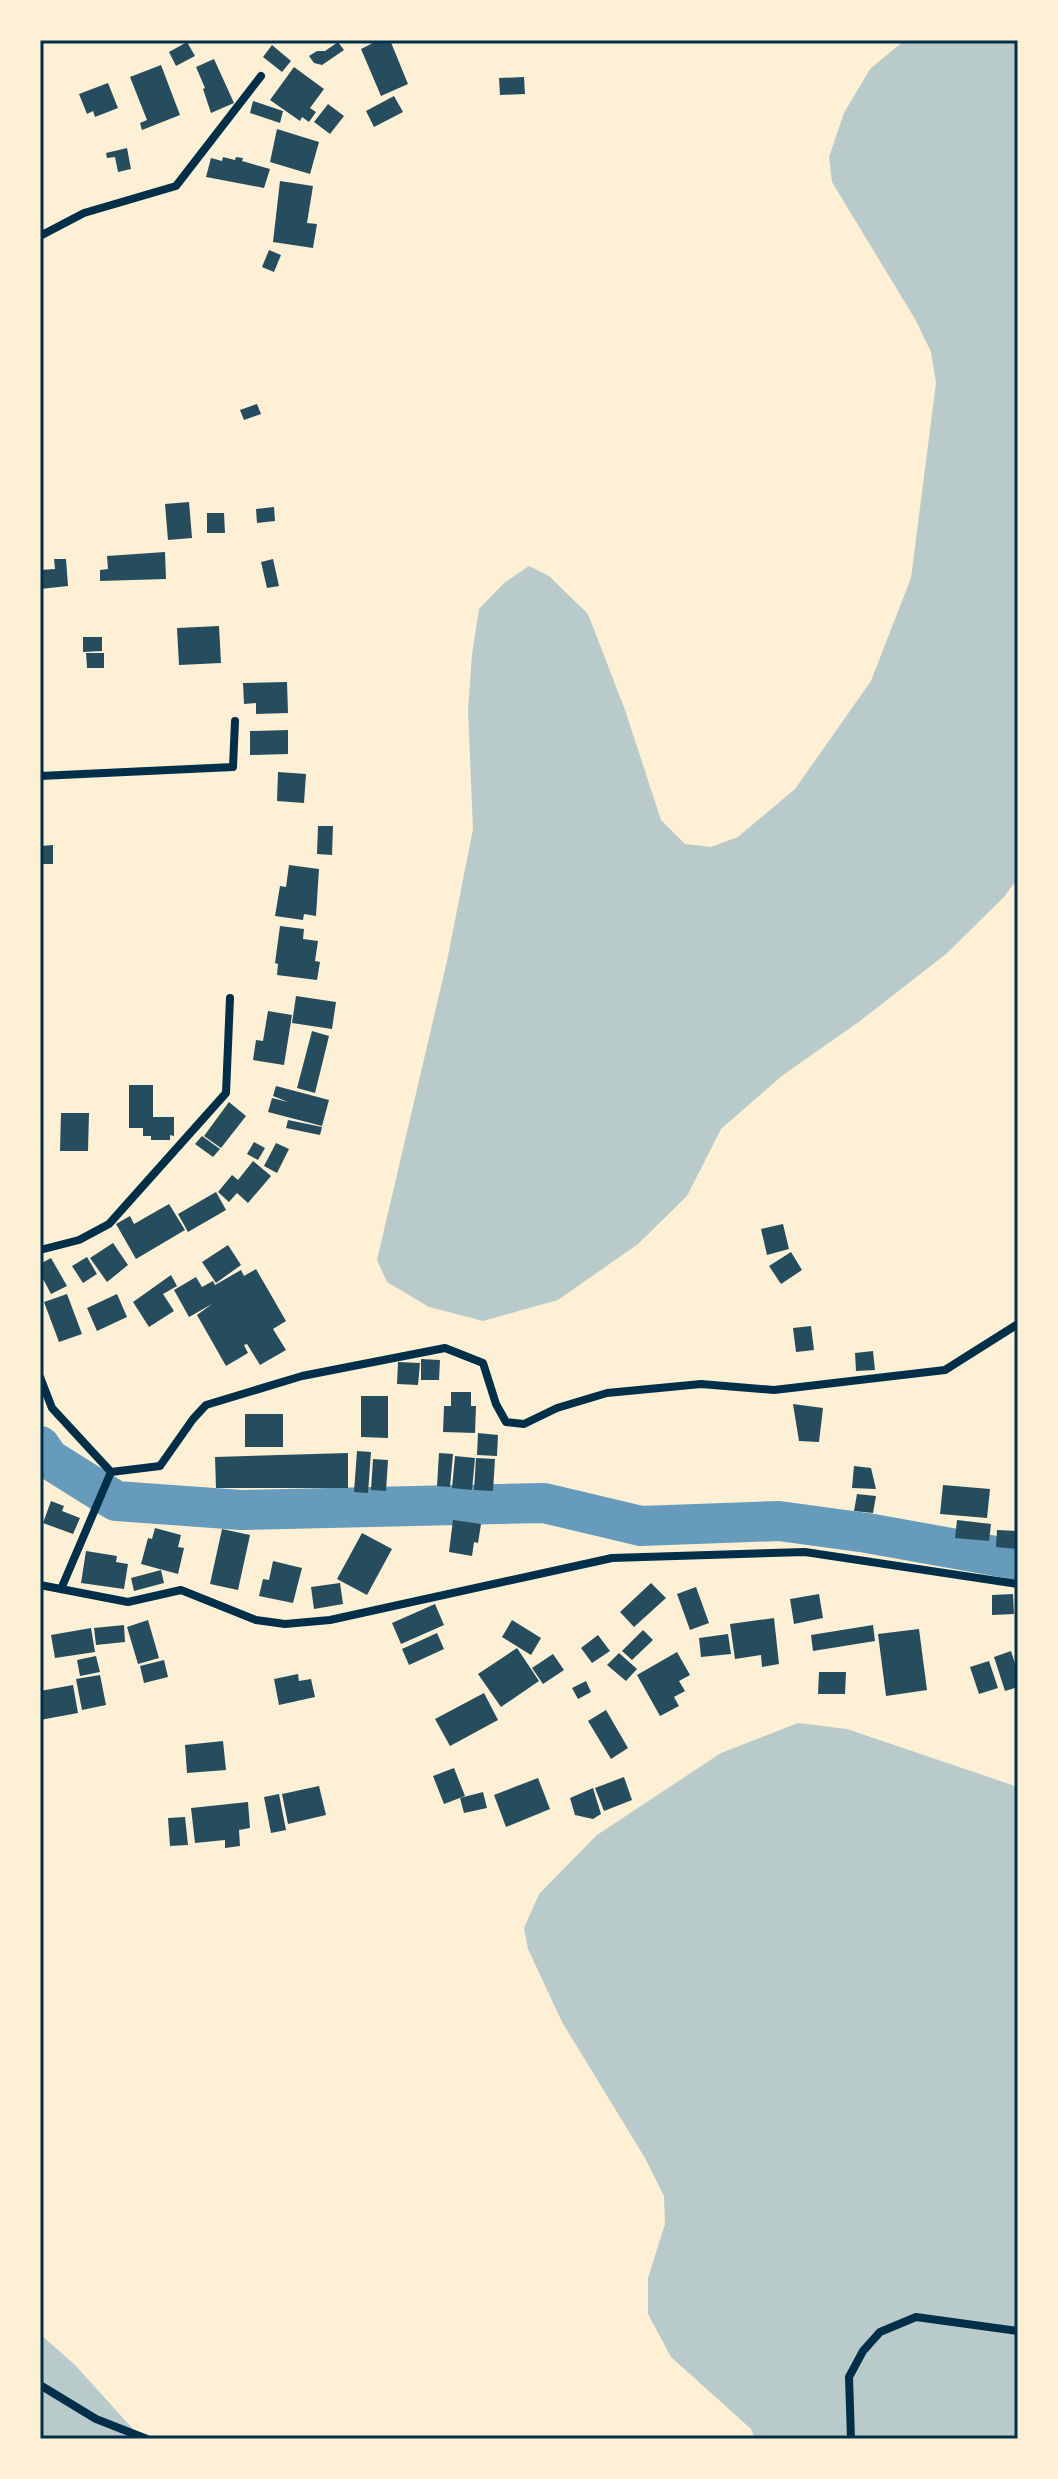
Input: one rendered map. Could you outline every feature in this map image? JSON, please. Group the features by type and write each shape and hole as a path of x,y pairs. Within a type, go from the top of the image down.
{"street":[{"path":"40,236 84,213 176,186 261,76"},
{"path":"40,776 233,767 235,721"},
{"path":"40,1250 79,1240 109,1224 226,1093 230,998"},
{"path":"111,1472 160,1466 206,1405 302,1376 445,1348 483,1363 496,1404 506,1422 524,1424 557,1408 607,1393 701,1384 774,1390 945,1370 1018,1324"},
{"path":"40,1377 52,1408 111,1472"},
{"path":"61,1589 111,1472"},
{"path":"40,1585 128,1602 181,1590 256,1620 285,1624 330,1620 612,1558 805,1552 1018,1584"},
{"path":"851,2439 849,2377 863,2351 880,2332 916,2317 1018,2331"},
{"path":"40,2385 96,2419 147,2439"}],"shaded area":[{"path":"905,40 1018,40 1018,878 1004,897 946,954 860,1021 783,1075 721,1129 687,1196 638,1244 558,1300 483,1321 429,1307 387,1282 377,1260 447,961 473,829 468,711 479,609 504,583 529,566 549,576 588,614 625,710 661,820 685,844 711,847 738,837 795,789 871,681 911,578 936,383 931,352 915,319 832,182 829,157 844,113 870,69"},
{"path":"798,1723 847,1729 1018,1787 1018,2439 755,2439 751,2429 671,2357 648,2314 648,2278 665,2224 664,2196 645,2158 562,2022 528,1949 524,1928 539,1894 597,1835 721,1753"},
{"path":"40,2334 75,2365 142,2439 40,2439"}],"building":[{"path":"379,40 390,40 408,84 381,96 361,49"},
{"path":"187,42 195,56 176,66 169,52"},
{"path":"338,42 344,50 322,65 314,63 309,56 325,51"},
{"path":"272,45 291,61 282,72 263,57"},
{"path":"214,59 234,103 211,113 196,67"},
{"path":"161,65 180,115 142,130 140,123 147,120 130,77"},
{"path":"294,67 324,89 310,108 316,112 309,122 302,117 300,121 270,100"},
{"path":"524,77 525,94 500,95 499,78"},
{"path":"108,83 118,108 95,117 93,111 87,114 79,94"},
{"path":"394,96 403,112 374,127 366,111"},
{"path":"253,101 283,111 280,123 250,113"},
{"path":"328,104 344,116 330,134 314,122"},
{"path":"277,129 319,142 310,174 270,162"},
{"path":"127,148 131,169 118,172 115,157 107,158 106,153"},
{"path":"223,157 243,158 242,161 270,169 264,188 206,177 211,158 222,161"},
{"path":"280,181 313,186 307,223 317,224 313,248 273,242"},
{"path":"269,250 281,255 274,272 262,267"},
{"path":"257,404 261,414 244,420 240,410"},
{"path":"189,502 192,538 168,540 165,504"},
{"path":"274,507 275,521 257,523 256,509"},
{"path":"207,513 224,513 225,533 207,533"},
{"path":"165,552 166,579 100,581 100,570 108,569 107,556"},
{"path":"54,559 66,559 68,586 40,589 40,570 55,569"},
{"path":"273,559 279,586 267,588 261,562"},
{"path":"219,626 221,663 179,665 177,628"},
{"path":"83,637 102,637 102,651 83,652"},
{"path":"86,653 104,653 104,668 87,668"},
{"path":"287,682 288,713 256,714 256,703 244,704 243,683"},
{"path":"288,730 288,754 250,755 250,731"},
{"path":"278,772 306,774 304,803 277,801"},
{"path":"318,826 333,826 332,855 317,854"},
{"path":"53,845 53,864 40,864 40,846"},
{"path":"289,865 319,869 316,916 304,914 303,920 275,916 280,886 286,887"},
{"path":"280,926 304,929 303,939 318,941 315,961 320,962 317,980 277,975 278,964 275,963"},
{"path":"296,996 336,1002 332,1029 292,1023"},
{"path":"268,1011 292,1015 284,1065 253,1060 256,1040 263,1041"},
{"path":"312,1031 329,1036 315,1093 297,1088"},
{"path":"129,1085 153,1085 153,1117 174,1117 174,1136 170,1135 170,1140 151,1140 151,1136 143,1136 143,1128 129,1128"},
{"path":"276,1086 329,1100 322,1126 268,1112 272,1098 288,1102 273,1096"},
{"path":"229,1102 246,1116 221,1148 204,1136"},
{"path":"61,1113 89,1113 88,1151 60,1151"},
{"path":"288,1120 322,1127 320,1135 286,1128"},
{"path":"202,1136 220,1149 213,1157 195,1144"},
{"path":"254,1142 265,1148 258,1160 247,1154"},
{"path":"276,1143 289,1149 277,1173 264,1166"},
{"path":"253,1161 271,1176 248,1203 237,1193 229,1202 218,1192 232,1175 238,1180"},
{"path":"216,1192 226,1210 188,1232 178,1214"},
{"path":"169,1204 185,1230 136,1259 116,1224 130,1216 134,1224"},
{"path":"783,1224 789,1249 767,1255 761,1229"},
{"path":"113,1243 128,1265 107,1282 90,1258"},
{"path":"228,1245 241,1265 216,1283 202,1262"},
{"path":"791,1252 802,1270 781,1284 769,1266"},
{"path":"87,1257 97,1274 83,1283 72,1266"},
{"path":"51,1258 67,1286 51,1294 40,1273 40,1264"},
{"path":"256,1269 286,1321 273,1329 286,1350 260,1365 247,1344 244,1345 248,1353 226,1366 197,1315 212,1304 189,1317 174,1290 196,1277 202,1287 213,1281 215,1285 241,1270 244,1276"},
{"path":"171,1275 177,1286 163,1294 174,1311 149,1327 133,1302"},
{"path":"67,1294 82,1334 59,1342 44,1302"},
{"path":"117,1294 127,1317 97,1331 87,1308"},
{"path":"811,1326 814,1350 796,1352 793,1328"},
{"path":"873,1351 875,1370 856,1371 855,1353"},
{"path":"421,1359 440,1360 439,1380 421,1380"},
{"path":"398,1362 420,1363 418,1385 397,1384"},
{"path":"451,1392 471,1392 471,1406 476,1406 475,1433 443,1432 444,1406 451,1406"},
{"path":"361,1396 388,1396 388,1438 361,1437"},
{"path":"793,1404 823,1408 819,1442 799,1441"},
{"path":"245,1414 283,1414 283,1447 245,1447"},
{"path":"478,1433 498,1435 497,1456 477,1455"},
{"path":"357,1451 371,1452 368,1493 354,1492"},
{"path":"348,1453 348,1488 216,1488 215,1457"},
{"path":"439,1453 453,1454 450,1487 437,1486"},
{"path":"455,1456 475,1458 472,1490 452,1488"},
{"path":"476,1458 495,1459 493,1491 474,1490"},
{"path":"373,1459 388,1460 386,1491 371,1490"},
{"path":"854,1466 871,1468 876,1489 852,1488"},
{"path":"943,1485 990,1489 987,1518 940,1514"},
{"path":"857,1494 876,1496 873,1513 854,1511"},
{"path":"51,1501 64,1506 62,1511 80,1518 73,1534 43,1523"},
{"path":"453,1520 481,1524 472,1556 449,1552"},
{"path":"957,1520 991,1524 989,1541 955,1538"},
{"path":"155,1528 181,1535 178,1547 184,1548 178,1574 141,1564 148,1538 152,1539"},
{"path":"222,1529 250,1535 238,1590 210,1584"},
{"path":"997,1530 1018,1531 1017,1549 996,1547"},
{"path":"362,1533 392,1549 367,1595 337,1579"},
{"path":"86,1551 117,1556 116,1562 128,1564 124,1589 81,1583"},
{"path":"273,1561 302,1568 293,1603 259,1596 263,1579 269,1580"},
{"path":"161,1570 164,1583 134,1591 131,1578"},
{"path":"340,1583 343,1604 314,1609 311,1587"},
{"path":"651,1583 666,1598 634,1627 620,1612"},
{"path":"696,1587 709,1623 690,1630 677,1594"},
{"path":"819,1594 823,1618 794,1624 790,1599"},
{"path":"1013,1594 1014,1614 992,1615 992,1595"},
{"path":"435,1604 444,1625 401,1644 392,1623"},
{"path":"774,1618 779,1664 762,1667 761,1655 735,1659 730,1624"},
{"path":"148,1620 159,1658 138,1664 127,1627"},
{"path":"512,1620 541,1638 531,1655 502,1637"},
{"path":"124,1625 125,1642 96,1645 94,1628"},
{"path":"873,1625 875,1641 813,1651 811,1635"},
{"path":"91,1628 95,1652 55,1658 51,1635"},
{"path":"919,1629 927,1690 886,1696 878,1634"},
{"path":"643,1630 653,1640 632,1660 622,1651"},
{"path":"437,1633 444,1649 409,1665 402,1649"},
{"path":"728,1634 731,1654 701,1657 699,1638"},
{"path":"598,1635 610,1651 592,1663 581,1648"},
{"path":"517,1648 539,1681 501,1707 478,1674"},
{"path":"1011,1651 1018,1673 1018,1687 1005,1691 994,1657"},
{"path":"677,1652 690,1675 679,1681 685,1691 674,1697 679,1706 660,1716 637,1675"},
{"path":"619,1653 637,1669 626,1681 607,1665"},
{"path":"553,1654 564,1670 543,1684 532,1668"},
{"path":"96,1656 100,1672 80,1676 77,1660"},
{"path":"164,1660 168,1677 144,1683 140,1666"},
{"path":"989,1661 998,1688 979,1694 970,1667"},
{"path":"819,1672 846,1672 845,1694 818,1694"},
{"path":"298,1674 299,1681 311,1679 315,1697 279,1705 274,1679"},
{"path":"100,1675 106,1705 82,1710 76,1679"},
{"path":"586,1681 591,1692 578,1699 572,1688"},
{"path":"73,1685 78,1713 40,1720 40,1691"},
{"path":"484,1693 498,1720 450,1746 435,1719"},
{"path":"606,1710 628,1748 611,1759 588,1721"},
{"path":"223,1741 226,1770 187,1773 185,1745"},
{"path":"454,1768 465,1796 444,1804 433,1776"},
{"path":"624,1777 632,1800 604,1811 595,1788"},
{"path":"538,1778 550,1809 506,1827 494,1795"},
{"path":"319,1786 326,1815 288,1824 282,1794"},
{"path":"593,1788 601,1814 593,1819 575,1815 570,1798"},
{"path":"483,1792 487,1808 464,1813 460,1798"},
{"path":"279,1794 286,1830 271,1833 264,1797"},
{"path":"248,1802 250,1828 239,1830 240,1846 225,1848 225,1840 195,1843 191,1808"},
{"path":"185,1817 188,1845 170,1846 168,1818"}],"waterway":[{"path":"40,1446 49,1459 116,1501 241,1510 544,1503 641,1526 779,1521 1018,1560"}]}
